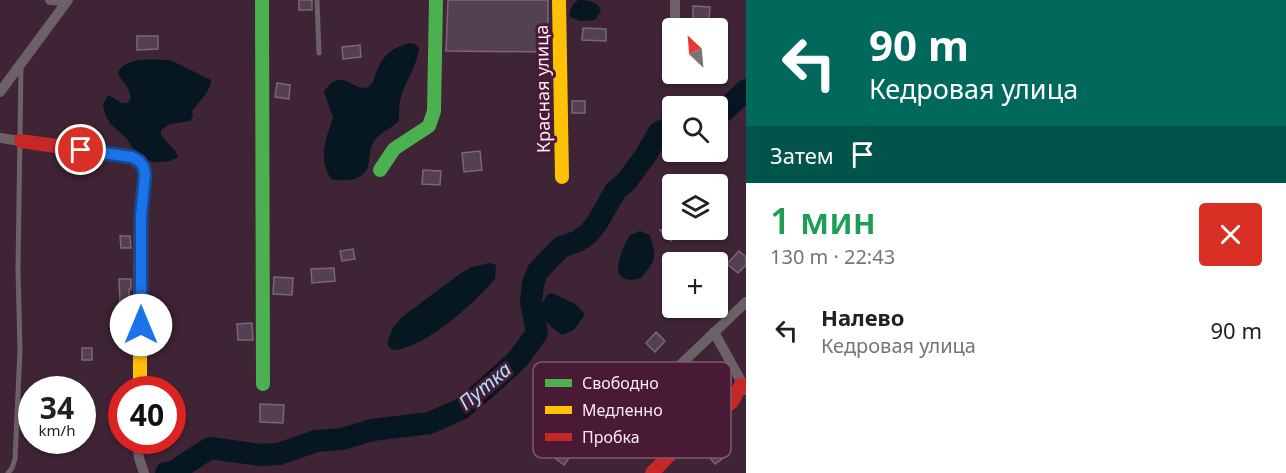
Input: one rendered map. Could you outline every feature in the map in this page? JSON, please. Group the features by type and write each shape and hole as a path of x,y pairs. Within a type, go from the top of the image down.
{"street":[{"path":"50,0 68,1"},
{"path":"262,0 263,384"},
{"path":"380,170 386,155 401,141 429,126 434,111 436,0"},
{"name":"Красная улица","path":"559,0 562,177"},
{"path":"675,0 675,18"},
{"path":"0,92 68,1"},
{"path":"0,138 132,157 143,166 145,174 141,216 140,376"},
{"path":"683,362 746,302"},
{"path":"714,332 730,362"},
{"path":"731,364 744,388 731,403"},
{"path":"139,454 144,473"},
{"path":"652,473 667,458"}],"lane":[{"path":"317,0 319,53"},
{"path":"8,473 15,459 20,350 18,269 21,63"}],"water":[{"path":"578,0 595,3 600,8 601,11 595,20 580,21 570,17 571,8"},
{"path":"410,43 419,48 416,62 402,94 399,121 375,140 368,166 362,175 347,180 331,179 325,163 324,147 333,117 324,92 330,84 337,80 364,88 370,86 385,57 398,47"},
{"path":"170,60 211,80 210,86 192,111 193,116 190,121 170,124 161,130 161,135 178,157 163,162 146,161 137,156 127,139 112,125 104,112 103,105 108,95 122,103 128,103 131,98 118,72 122,67 134,61"},
{"path":"640,231 650,235 654,258 641,278 630,280 623,278 618,267 622,250 630,235"},
{"path":"489,263 496,265 495,279 448,323 406,347 393,350 388,346 393,328 402,317 461,273 472,267"},
{"path":"552,293 575,304 585,314 574,330 562,335 548,323 540,307 547,295"}],"building":[{"path":"299,0 312,0 312,10 299,10"},
{"path":"448,0 548,0 548,52 446,51"},
{"path":"693,6 710,7 709,18 693,18"},
{"path":"583,28 606,29 606,41 582,40"},
{"path":"137,36 158,36 158,49 137,50"},
{"path":"360,45 361,57 343,59 342,47"},
{"path":"277,83 290,85 289,99 275,97"},
{"path":"572,101 585,101 585,113 572,113"},
{"path":"480,151 482,170 464,172 462,153"},
{"path":"68,161 79,162 78,172 67,171"},
{"path":"423,170 441,171 440,185 422,184"},
{"path":"120,236 130,236 131,248 121,248"},
{"path":"353,249 355,259 342,261 340,251"},
{"path":"739,251 746,257 746,265 738,273 728,263"},
{"path":"334,268 335,281 312,283 311,269"},
{"path":"274,277 293,278 292,295 273,294"},
{"path":"119,279 131,279 130,303 120,304"},
{"path":"252,323 253,340 238,340 237,324"},
{"path":"656,332 665,341 655,352 646,343"},
{"path":"82,348 92,348 92,360 82,360"},
{"path":"260,404 284,405 283,423 260,422"},
{"path":"555,458 569,458 564,465"},
{"path":"710,458 723,458 715,464"}],"waterway":[{"name":"Путка","path":"728,107 746,90"},
{"name":"Путка","path":"166,473 173,472 210,448 260,455 279,454 316,441 342,439 372,430 430,423 461,409 518,359 537,333 531,302 533,283 538,271 561,247 578,241 589,233 616,190 626,182 662,131"}],"traffic: fast":[{"path":"262,0 263,384"},
{"path":"380,170 394,149 429,126 434,111 436,0"}],"traffic: slow":[{"path":"559,0 562,177"},
{"path":"140,309 140,376"}],"traffic: jam":[{"path":"21,141 132,157 143,166 145,174 141,216 140,309"},
{"path":"731,403 741,385"},
{"path":"652,473 667,458"}],"route":[{"path":"81,150 132,157 143,166 145,174 141,216 141,325"}]}
